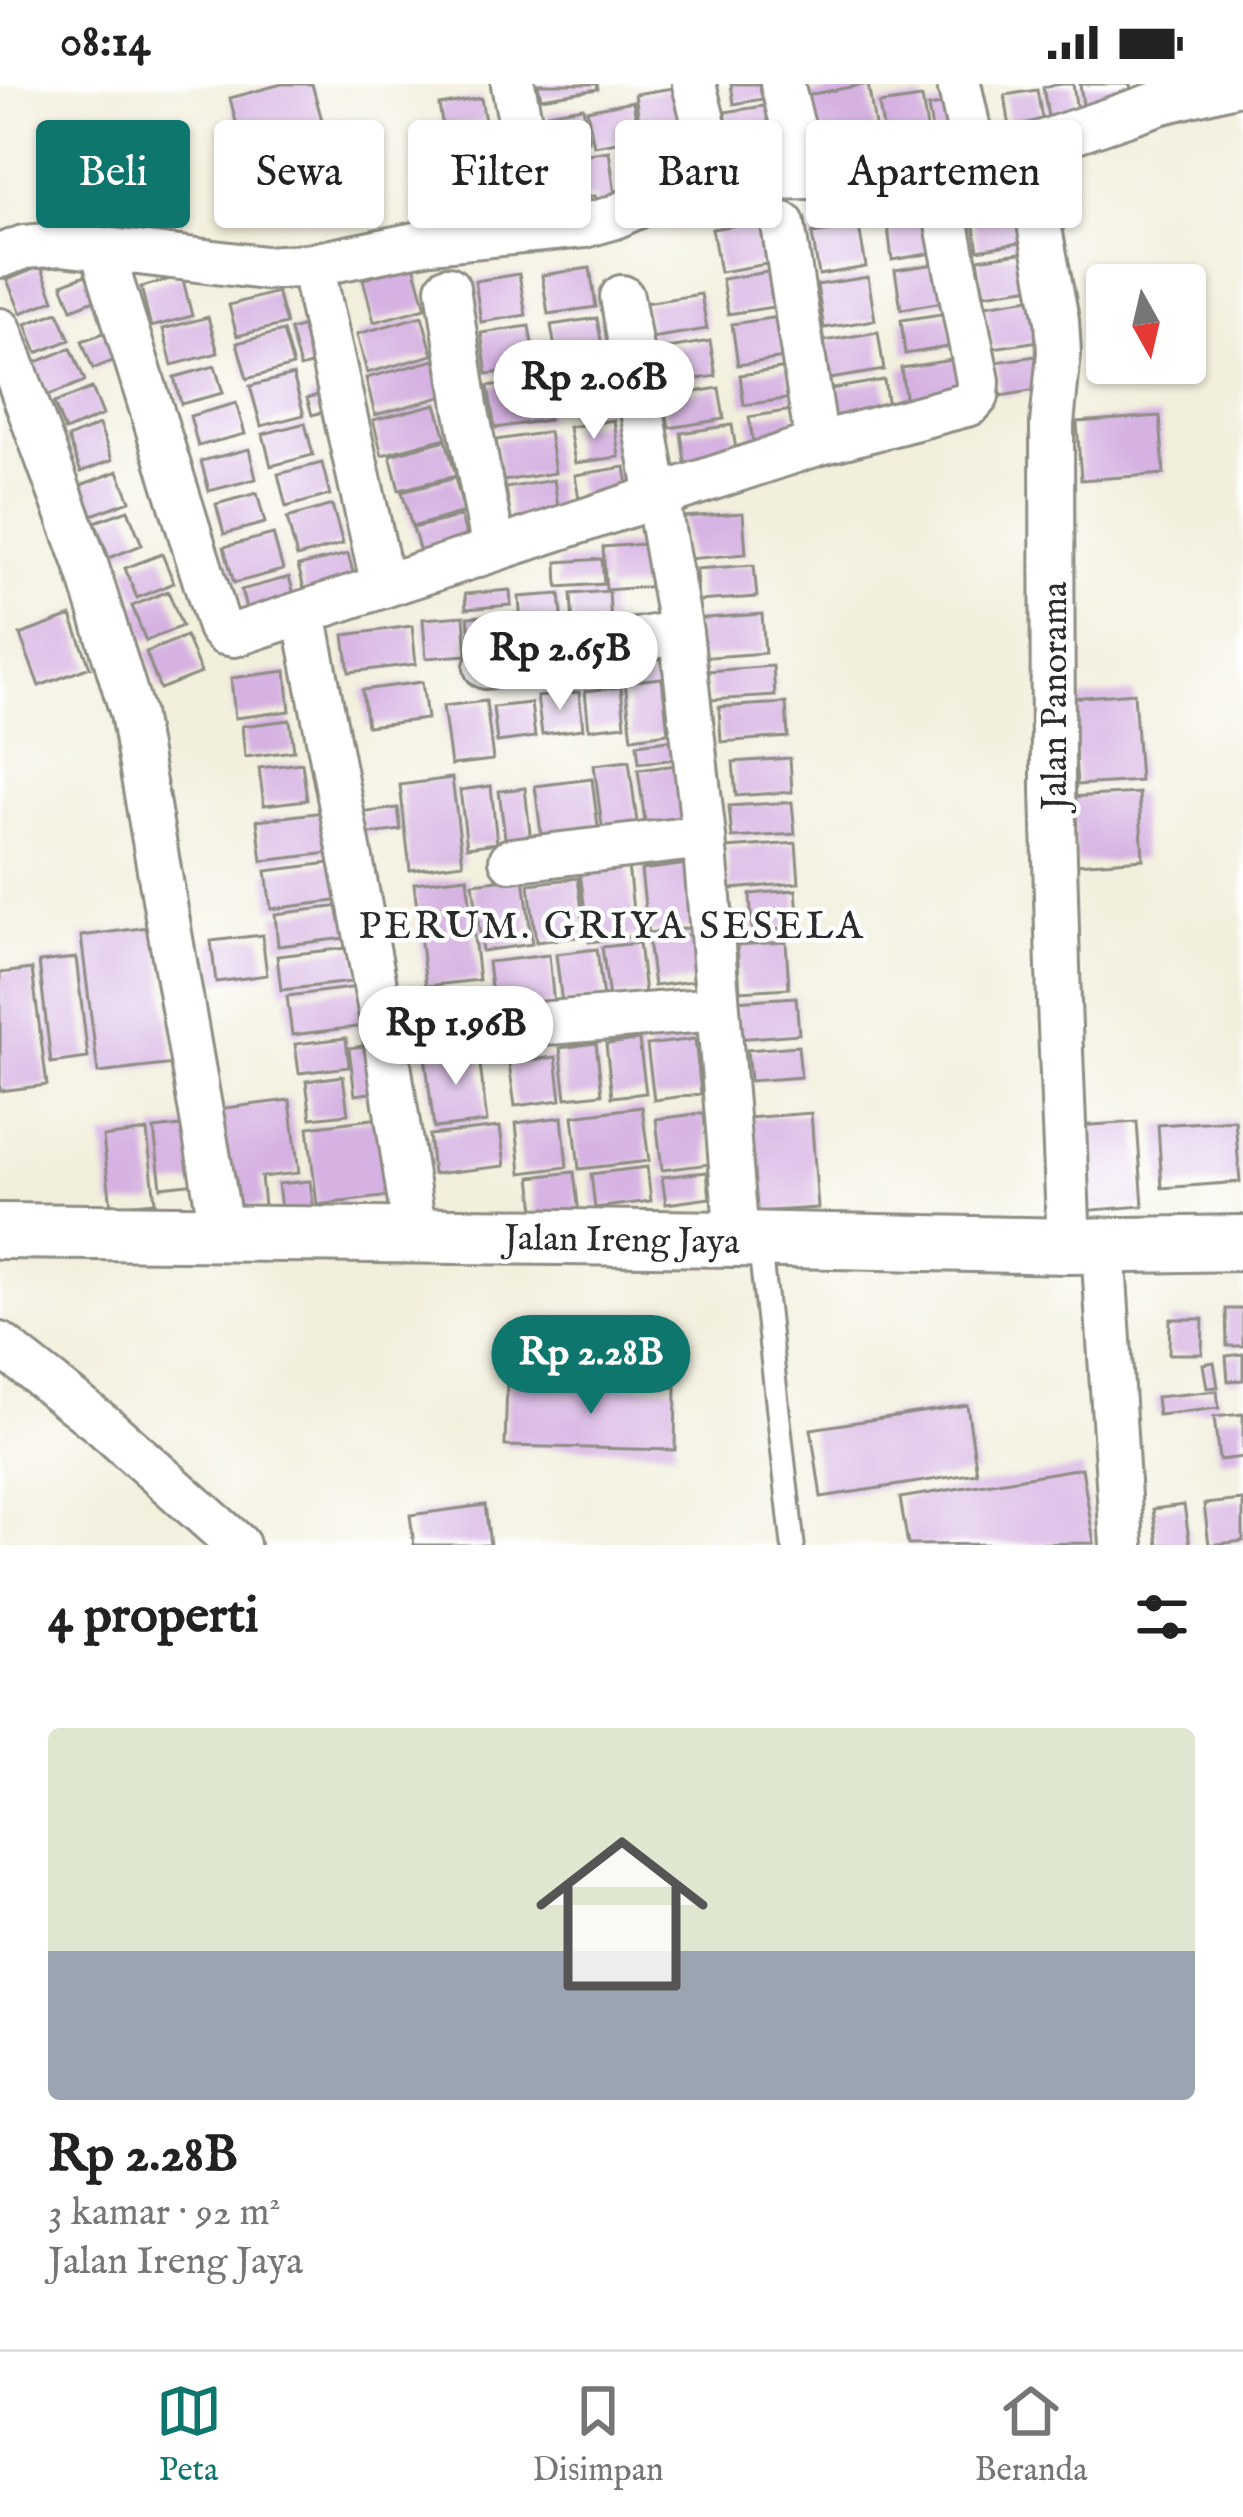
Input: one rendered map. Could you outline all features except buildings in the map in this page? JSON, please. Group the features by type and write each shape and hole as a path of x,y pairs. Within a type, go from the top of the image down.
{"street":[{"path":"513,84 542,230"},
{"path":"694,84 703,120"},
{"path":"782,84 806,177 782,178"},
{"path":"959,84 967,120"},
{"path":"1082,125 1156,94 1235,84"},
{"path":"0,256 24,247 61,244 265,268 312,265 430,241 584,226 615,217"},
{"path":"783,224 818,444"},
{"path":"102,250 219,627 234,635 818,444 970,404 977,396 978,381 948,228"},
{"name":"Jalan Panorama","path":"1040,228 1059,353 1052,424 1058,1003 1122,1545"},
{"path":"312,265 383,586"},
{"path":"448,288 494,549"},
{"path":"622,297 682,632 716,1009 748,1240"},
{"path":"0,330 86,564 133,712 221,1234"},
{"path":"304,613 385,1037 415,1236"},
{"path":"486,667 682,632"},
{"path":"511,860 704,837"},
{"path":"385,1037 716,1009"},
{"name":"Jalan Ireng Jaya","path":"0,1231 1086,1246 1243,1243"},
{"path":"0,1343 104,1426 238,1545"}],"lane":[{"path":"748,1240 793,1545"}],"district":[{"name":"PERUM. GRIYA SESELA","path":"612,924"}]}
